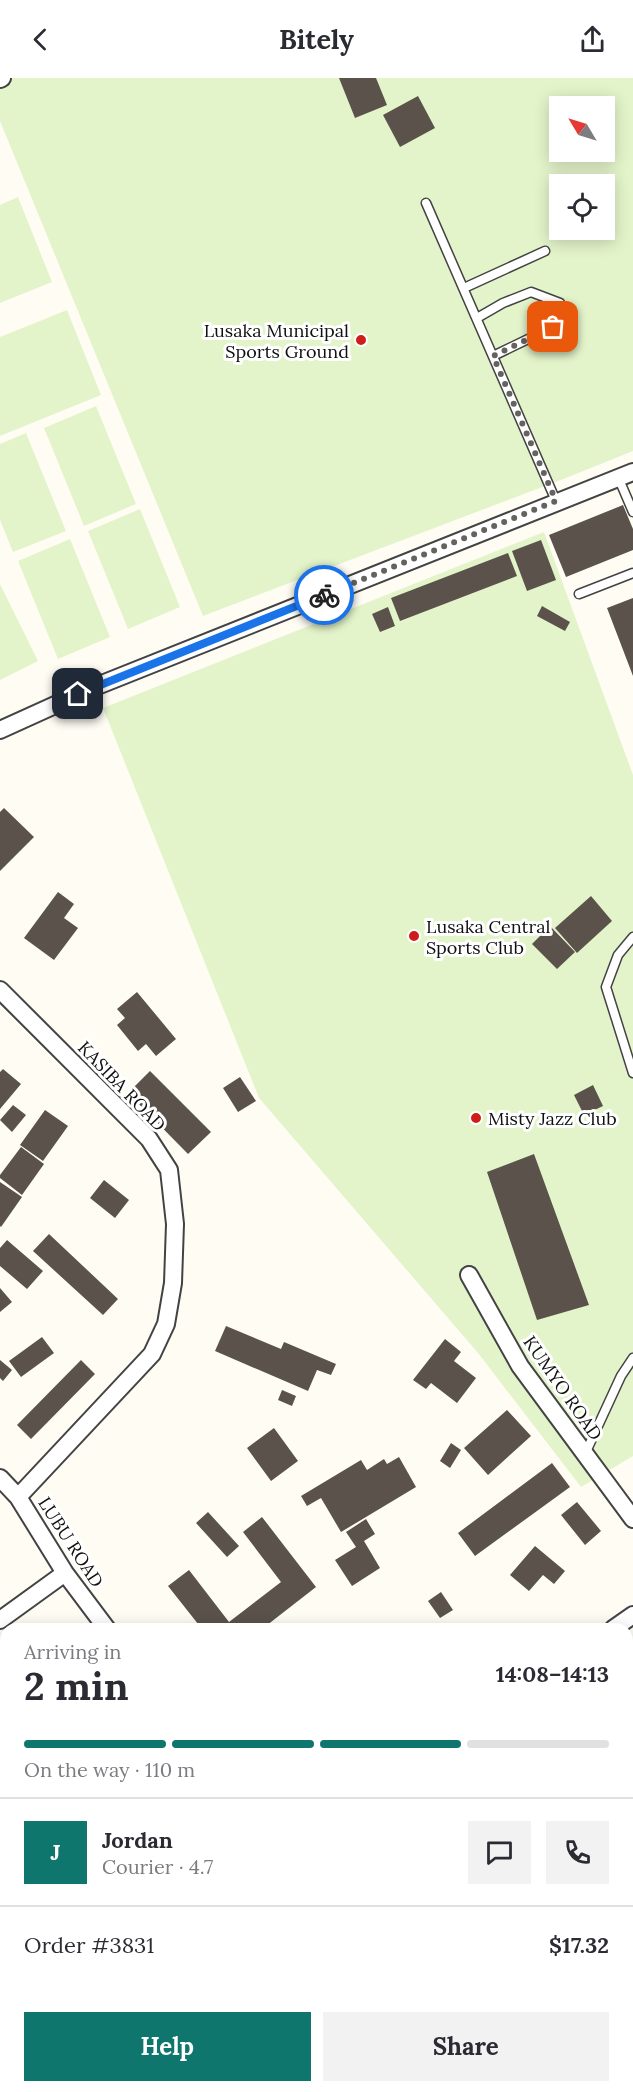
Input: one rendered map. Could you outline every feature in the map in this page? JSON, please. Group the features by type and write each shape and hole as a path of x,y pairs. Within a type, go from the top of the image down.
{"street":[{"path":"0,730 97,686 626,474"},
{"name":"KASIBA ROAD","path":"0,990 149,1139 169,1170 175,1224 172,1283 166,1324 152,1354 18,1497"},
{"name":"KUMYO ROAD","path":"469,1275 520,1366 633,1519"},
{"name":"LUBU ROAD","path":"0,1478 18,1497 65,1573 102,1623"},
{"path":"0,1620 65,1573"}],"lane":[{"path":"426,203 556,501"},
{"path":"464,288 545,251"},
{"path":"477,318 503,303 531,292 560,303 553,327 493,356"},
{"path":"626,474 633,512"},
{"path":"579,594 633,573"},
{"path":"633,937 618,956 606,987 633,1073"},
{"path":"585,1454 621,1376 633,1358"}],"green space":[{"name":"Lusaka Municipal Sports Ground","path":"11,78 633,78 633,451 203,616 0,121 0,83"},
{"path":"18,197 52,282 0,303 0,205"},
{"path":"67,310 101,395 0,436 0,337"},
{"path":"96,406 136,504 84,526 44,428"},
{"path":"26,433 66,531 13,552 0,520 0,444"},
{"path":"140,509 180,607 128,629 88,531"},
{"name":"Lusaka Central Sports Club","path":"544,532 633,775 633,1456 581,1487 478,1353 259,1098 103,708"},
{"path":"70,539 110,637 58,659 18,561"},
{"path":"0,584 38,661 0,680"}],"building":[{"path":"339,78 376,78 387,105 355,118"},
{"path":"418,96 435,128 400,147 383,115"},
{"path":"623,505 633,529 633,550 566,577 549,535"},
{"path":"541,540 556,580 527,591 512,551"},
{"path":"508,553 517,576 400,621 391,598"},
{"path":"633,598 633,676 607,608"},
{"path":"542,606 570,622 565,631 537,616"},
{"path":"388,607 395,626 380,632 372,614"},
{"path":"4,808 34,837 0,871 0,812"},
{"path":"58,892 74,904 64,918 78,928 54,960 24,938"},
{"path":"591,896 612,921 577,953 555,928"},
{"path":"550,926 575,952 557,969 532,944"},
{"path":"137,992 176,1039 156,1056 146,1044 138,1051 117,1025 125,1018 117,1009"},
{"path":"3,1069 21,1084 0,1109 0,1072"},
{"path":"150,1071 211,1132 188,1154 128,1093"},
{"path":"240,1077 256,1101 238,1112 223,1088"},
{"path":"593,1085 603,1106 584,1115 574,1095"},
{"path":"13,1105 26,1115 12,1132 0,1120"},
{"path":"45,1110 68,1126 43,1161 20,1145"},
{"path":"21,1147 44,1164 22,1195 0,1178"},
{"path":"534,1154 589,1305 537,1320 487,1172"},
{"path":"104,1180 129,1200 115,1218 90,1198"},
{"path":"0,1182 22,1197 1,1227 0,1226"},
{"path":"49,1234 118,1299 103,1315 33,1251"},
{"path":"7,1240 43,1271 27,1289 0,1266 0,1248"},
{"path":"0,1288 12,1302 0,1312"},
{"path":"226,1326 281,1349 284,1342 336,1364 331,1375 317,1370 308,1391 215,1351"},
{"path":"42,1337 54,1353 21,1377 9,1361"},
{"path":"445,1339 461,1352 454,1361 476,1378 457,1403 431,1383 426,1389 413,1380"},
{"path":"0,1360 12,1370 3,1381 0,1378"},
{"path":"81,1360 95,1374 31,1439 17,1425"},
{"path":"282,1390 296,1396 292,1406 278,1400"},
{"path":"507,1410 531,1436 488,1475 464,1448"},
{"path":"274,1428 298,1461 271,1481 247,1448"},
{"path":"451,1443 461,1450 450,1468 440,1461"},
{"path":"399,1457 416,1487 341,1532 321,1498 307,1506 301,1496 361,1460 367,1470 384,1459 387,1464"},
{"path":"552,1463 570,1487 475,1556 458,1533"},
{"path":"577,1502 601,1531 585,1545 561,1515"},
{"path":"208,1512 239,1546 227,1557 196,1523"},
{"path":"262,1517 316,1587 270,1623 197,1623 168,1586 189,1570 229,1622 281,1582 243,1532"},
{"path":"366,1519 375,1534 364,1541 380,1568 352,1586 335,1560 356,1547 346,1532"},
{"path":"535,1546 565,1571 554,1584 543,1575 529,1591 510,1575"},
{"path":"441,1592 453,1610 440,1618 428,1601"}],"way so far":[{"path":"324,595 556,501 493,356 553,327"}],"place":[{"name":"Lusaka Municipal Sports Ground","path":"361,340"},
{"name":"Lusaka Central Sports Club","path":"414,936"},
{"name":"Misty Jazz Club","path":"476,1118"}],"route":[{"path":"78,694 324,595"}]}
